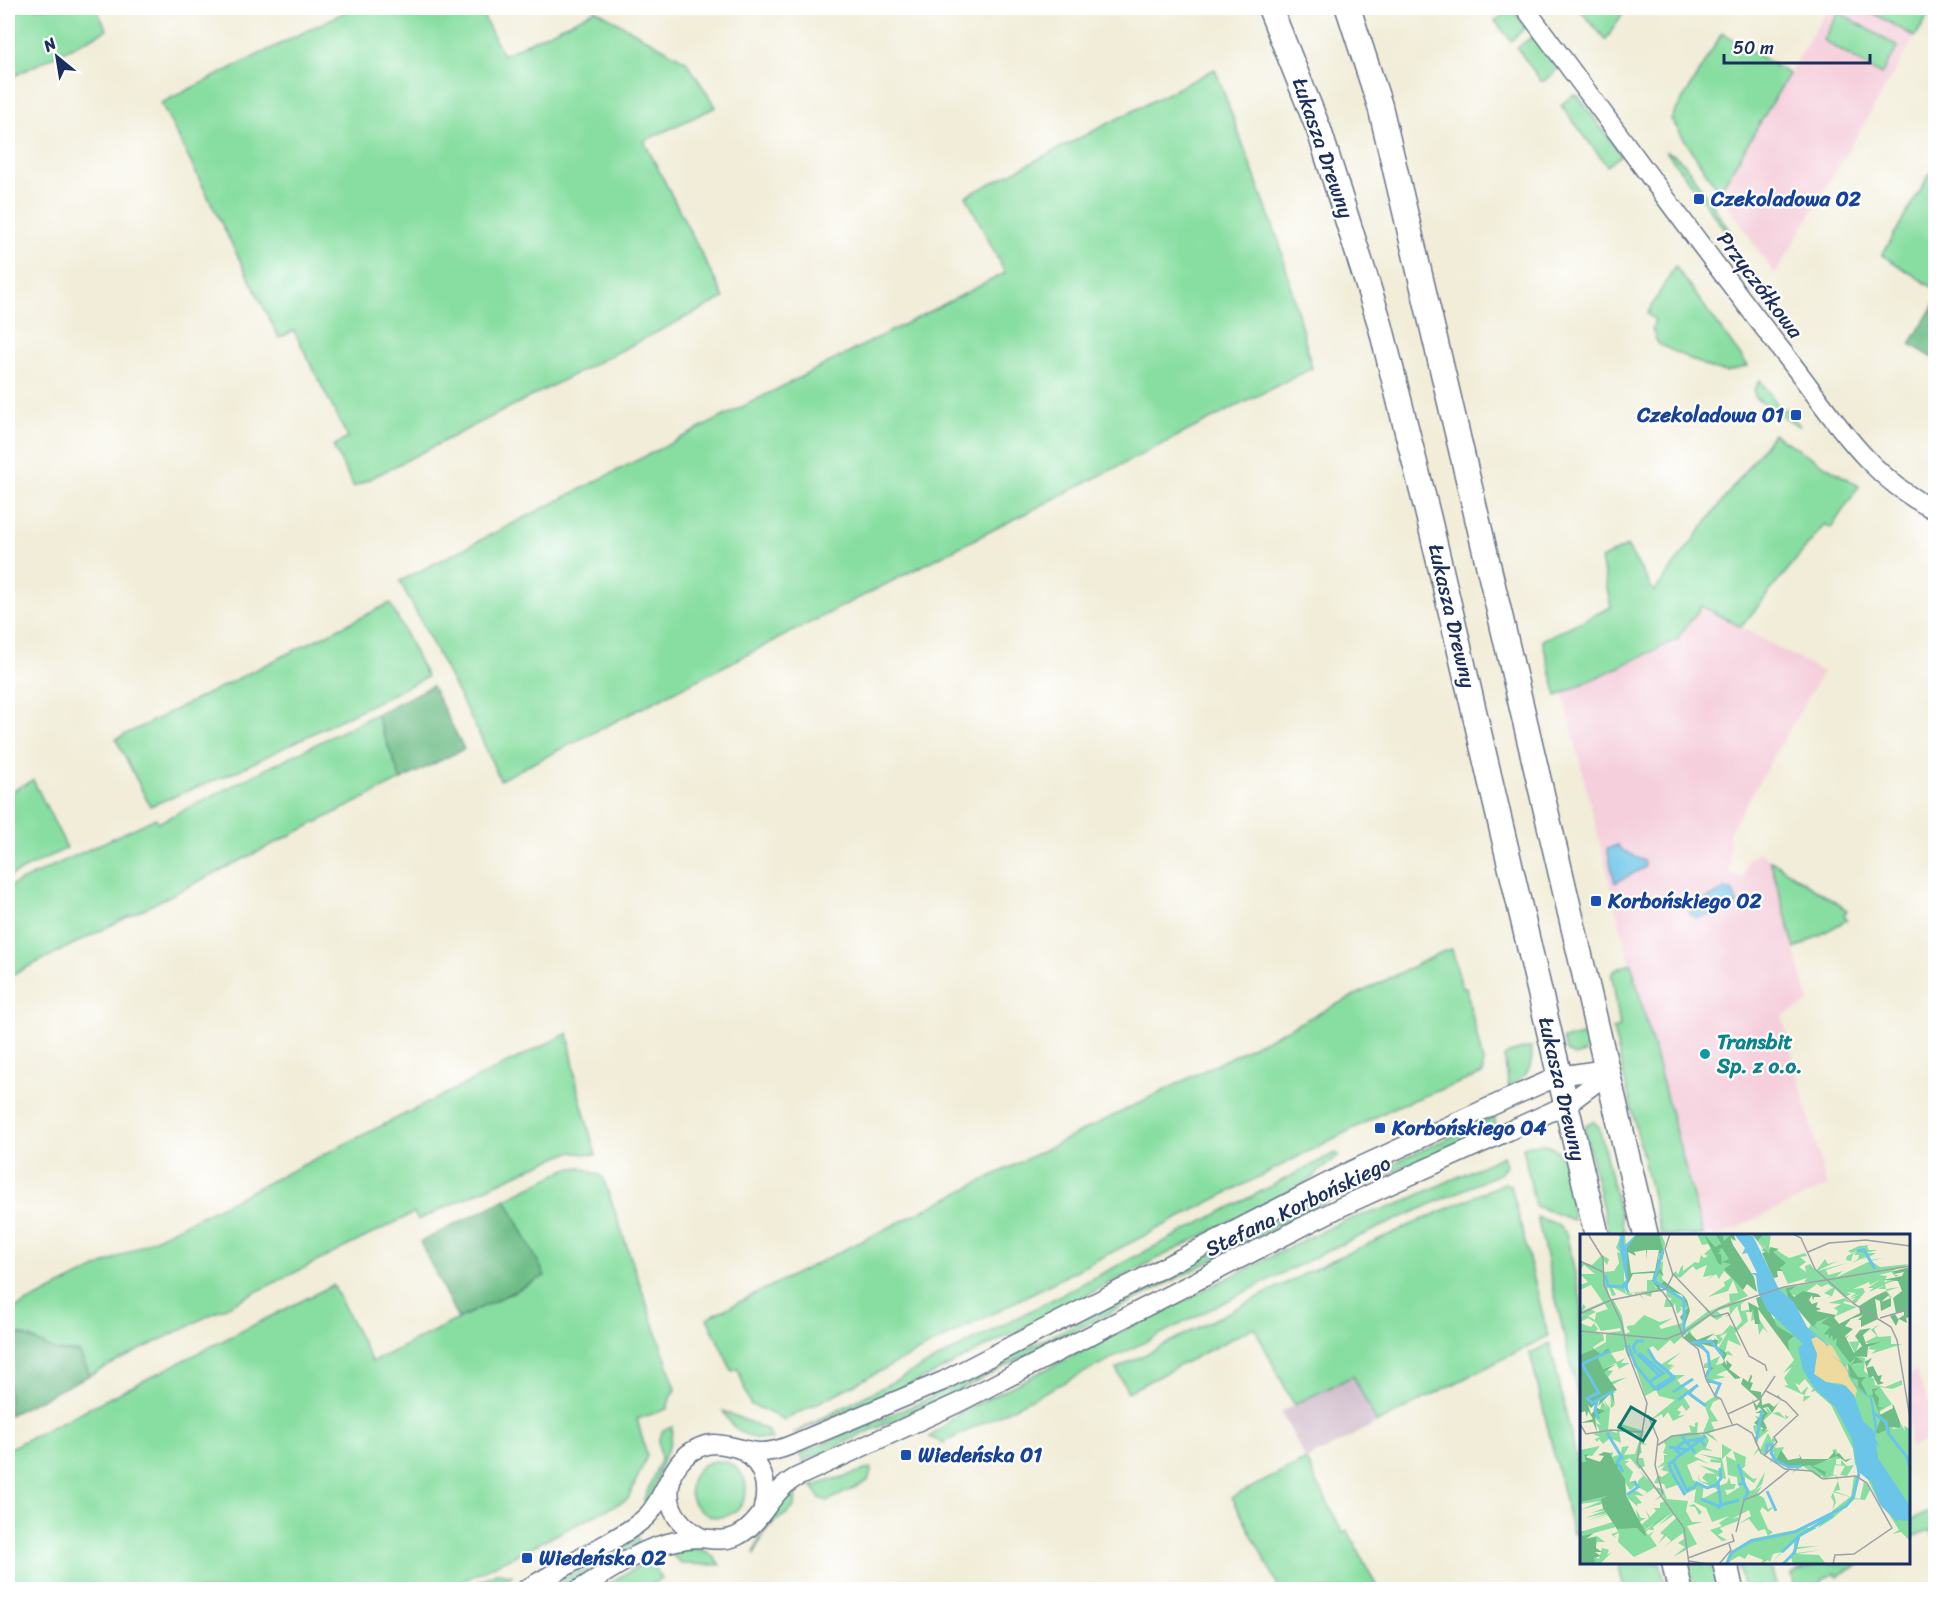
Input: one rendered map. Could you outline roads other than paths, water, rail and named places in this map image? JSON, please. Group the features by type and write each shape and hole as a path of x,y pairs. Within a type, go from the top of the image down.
{"main road":[{"name":"Łukasza Drewny","path":"1270,8 1319,130 1380,324 1429,519 1597,1234"},
{"path":"1348,8 1380,106 1646,1234"},
{"path":"1674,1564 1680,1590"},
{"path":"1725,1564 1731,1590"}],"street":[{"name":"Przyczółkowa","path":"1525,8 1759,323 1848,437 1882,475 1899,490 1935,511"},
{"name":"Stefana Korbońskiego","path":"525,1590 638,1523 657,1503 672,1473 687,1454 698,1447 710,1444 731,1445 751,1451 765,1452 782,1449 933,1385 1350,1171 1559,1076 1606,1069"},
{"name":"Stefana Korbońskiego","path":"578,1590 647,1551 668,1543 702,1538 721,1540 736,1537 749,1528 784,1484 814,1468 958,1403 1341,1207 1566,1105 1592,1087 1606,1069"},
{"path":"731,1445 744,1451 761,1471 766,1497 763,1510"},
{"path":"672,1473 669,1489 670,1505 677,1519 688,1531 702,1538"}],"water":[{"path":"1618,845 1622,850 1644,861 1645,865 1644,868 1615,883 1607,849"},
{"path":"1725,889 1732,890 1738,904 1724,912 1696,918 1690,914 1690,908"}],"place":[{"name":"Czekoladowa 02","path":"1699,199"},
{"name":"Czekoladowa 01","path":"1796,415"},
{"name":"Korbońskiego 02","path":"1596,901"},
{"name":"Transbit Sp. z o.o.","path":"1705,1054"},
{"name":"Korbońskiego 04","path":"1380,1128"},
{"name":"Wiedeńska 01","path":"906,1455"},
{"name":"Wiedeńska 02","path":"527,1558"}]}
